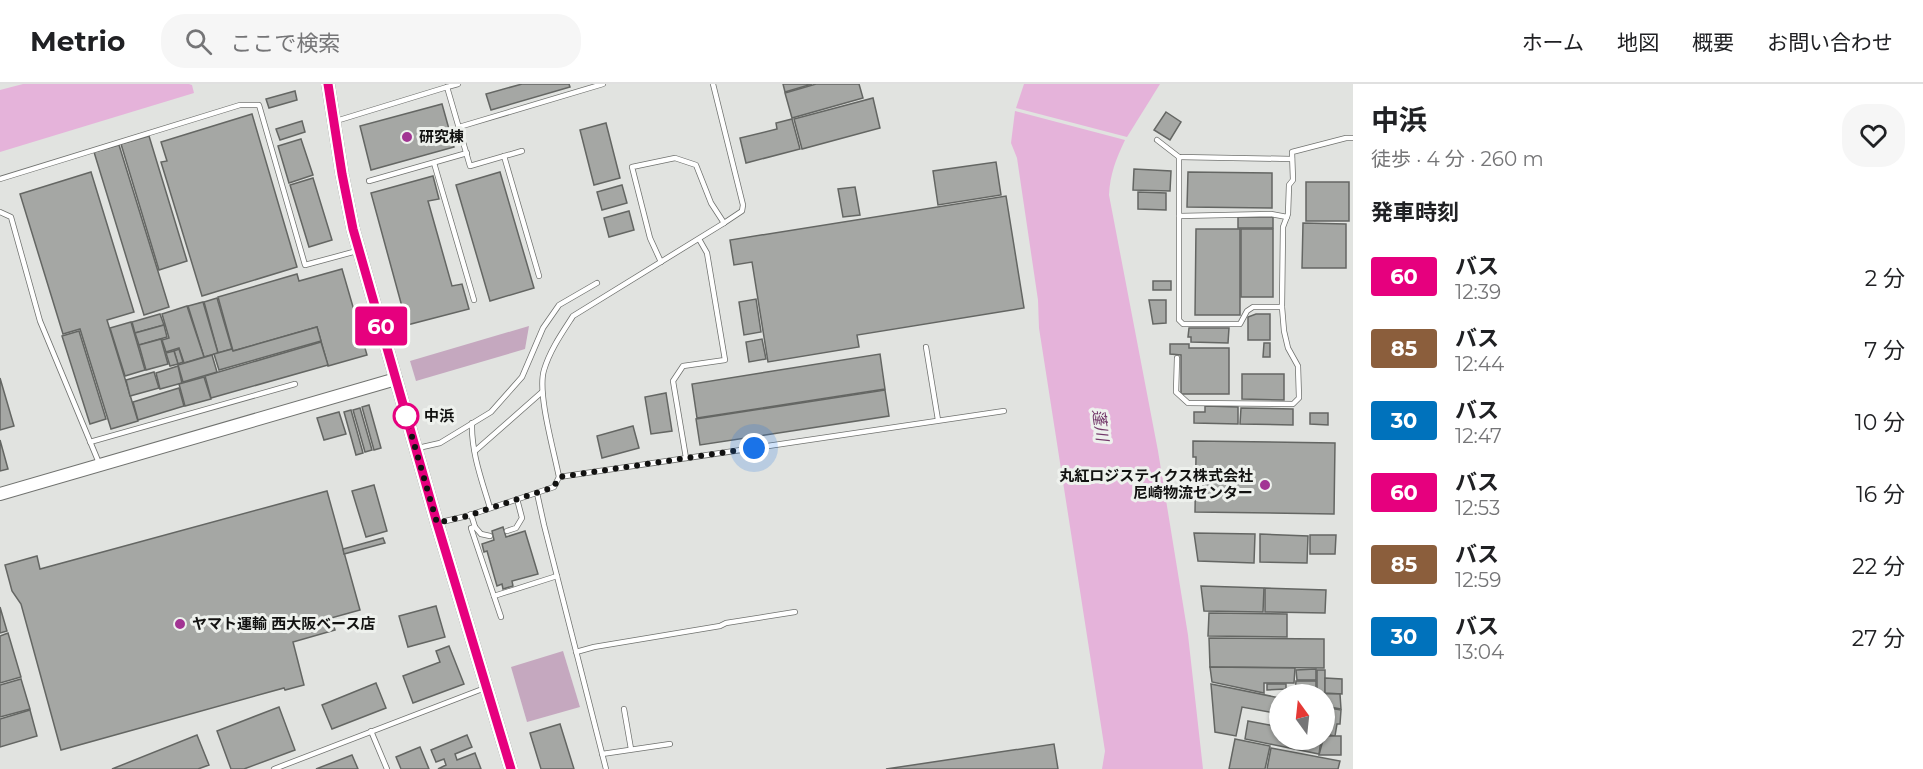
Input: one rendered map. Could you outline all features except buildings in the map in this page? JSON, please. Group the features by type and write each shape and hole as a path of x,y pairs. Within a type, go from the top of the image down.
{"street":[{"path":"328,84 349,211 359,250 437,523 511,769"},
{"path":"0,494 396,379"}],"lane":[{"path":"333,122 458,84"},
{"path":"459,127 603,84"},
{"path":"437,523 554,487 559,477 542,392 544,371 558,340 573,316 740,214 743,206 713,84"},
{"path":"447,87 470,166 522,151"},
{"path":"0,179 240,105 259,105 305,265 359,250"},
{"path":"1177,358 1176,392 1188,403 1293,404 1299,398 1298,366 1288,348 1282,307 1283,227 1287,217 1289,185 1293,180 1292,152 1353,138"},
{"path":"1157,140 1179,157 1292,159"},
{"path":"369,181 467,153"},
{"path":"504,156 538,276"},
{"path":"1179,157 1179,320 1183,324 1240,324 1247,311 1253,307 1282,307"},
{"path":"661,262 650,238 632,167 675,158 696,165 711,203 724,223"},
{"path":"434,163 474,300"},
{"path":"0,212 11,217 40,321 100,466"},
{"path":"1179,216 1271,214 1287,217"},
{"path":"686,458 674,381 683,366 725,360 707,253 699,239"},
{"path":"416,448 440,442 491,411 522,377 543,328 559,305 597,283"},
{"path":"926,347 938,420"},
{"path":"90,442 295,384"},
{"path":"475,451 542,392"},
{"path":"559,477 1004,411"},
{"path":"472,423 475,451 490,508"},
{"path":"537,493 606,769"},
{"path":"507,531 516,528 522,518 518,499"},
{"path":"471,514 475,527 481,534 490,536"},
{"path":"475,527 471,528 501,617"},
{"path":"494,596 557,576"},
{"path":"576,652 795,612"},
{"path":"274,769 487,687"},
{"path":"624,709 631,749"},
{"path":"370,731 387,769"},
{"path":"602,754 670,744"}],"shaded area":[{"path":"529,326 525,349 416,381 410,361"},
{"path":"563,651 580,707 527,722 511,667"}],"water":[{"path":"23,84 189,84 192,85 194,93 0,152 0,90"},
{"path":"1024,84 1160,84 1127,137 1016,108"},
{"name":"蓬川","path":"1015,111 1125,140 1114,167 1109,195 1158,451 1188,635 1203,769 1102,769 1105,751 1039,328 1038,300 1017,158 1011,143"}],"bus line":[{"name":"60","path":"328,84 353,229 437,523 511,769"}],"place":[{"name":"研究棟","path":"407,137"},
{"name":"中浜","path":"406,416"},
{"name":"丸紅ロジスティクス株式会社 尼崎物流センター","path":"1265,485"},
{"name":"ヤマト運輸 西大阪ベース店","path":"180,624"}],"route":[{"path":"406,416 437,523 467,516 554,487 559,477 754,448"}]}
